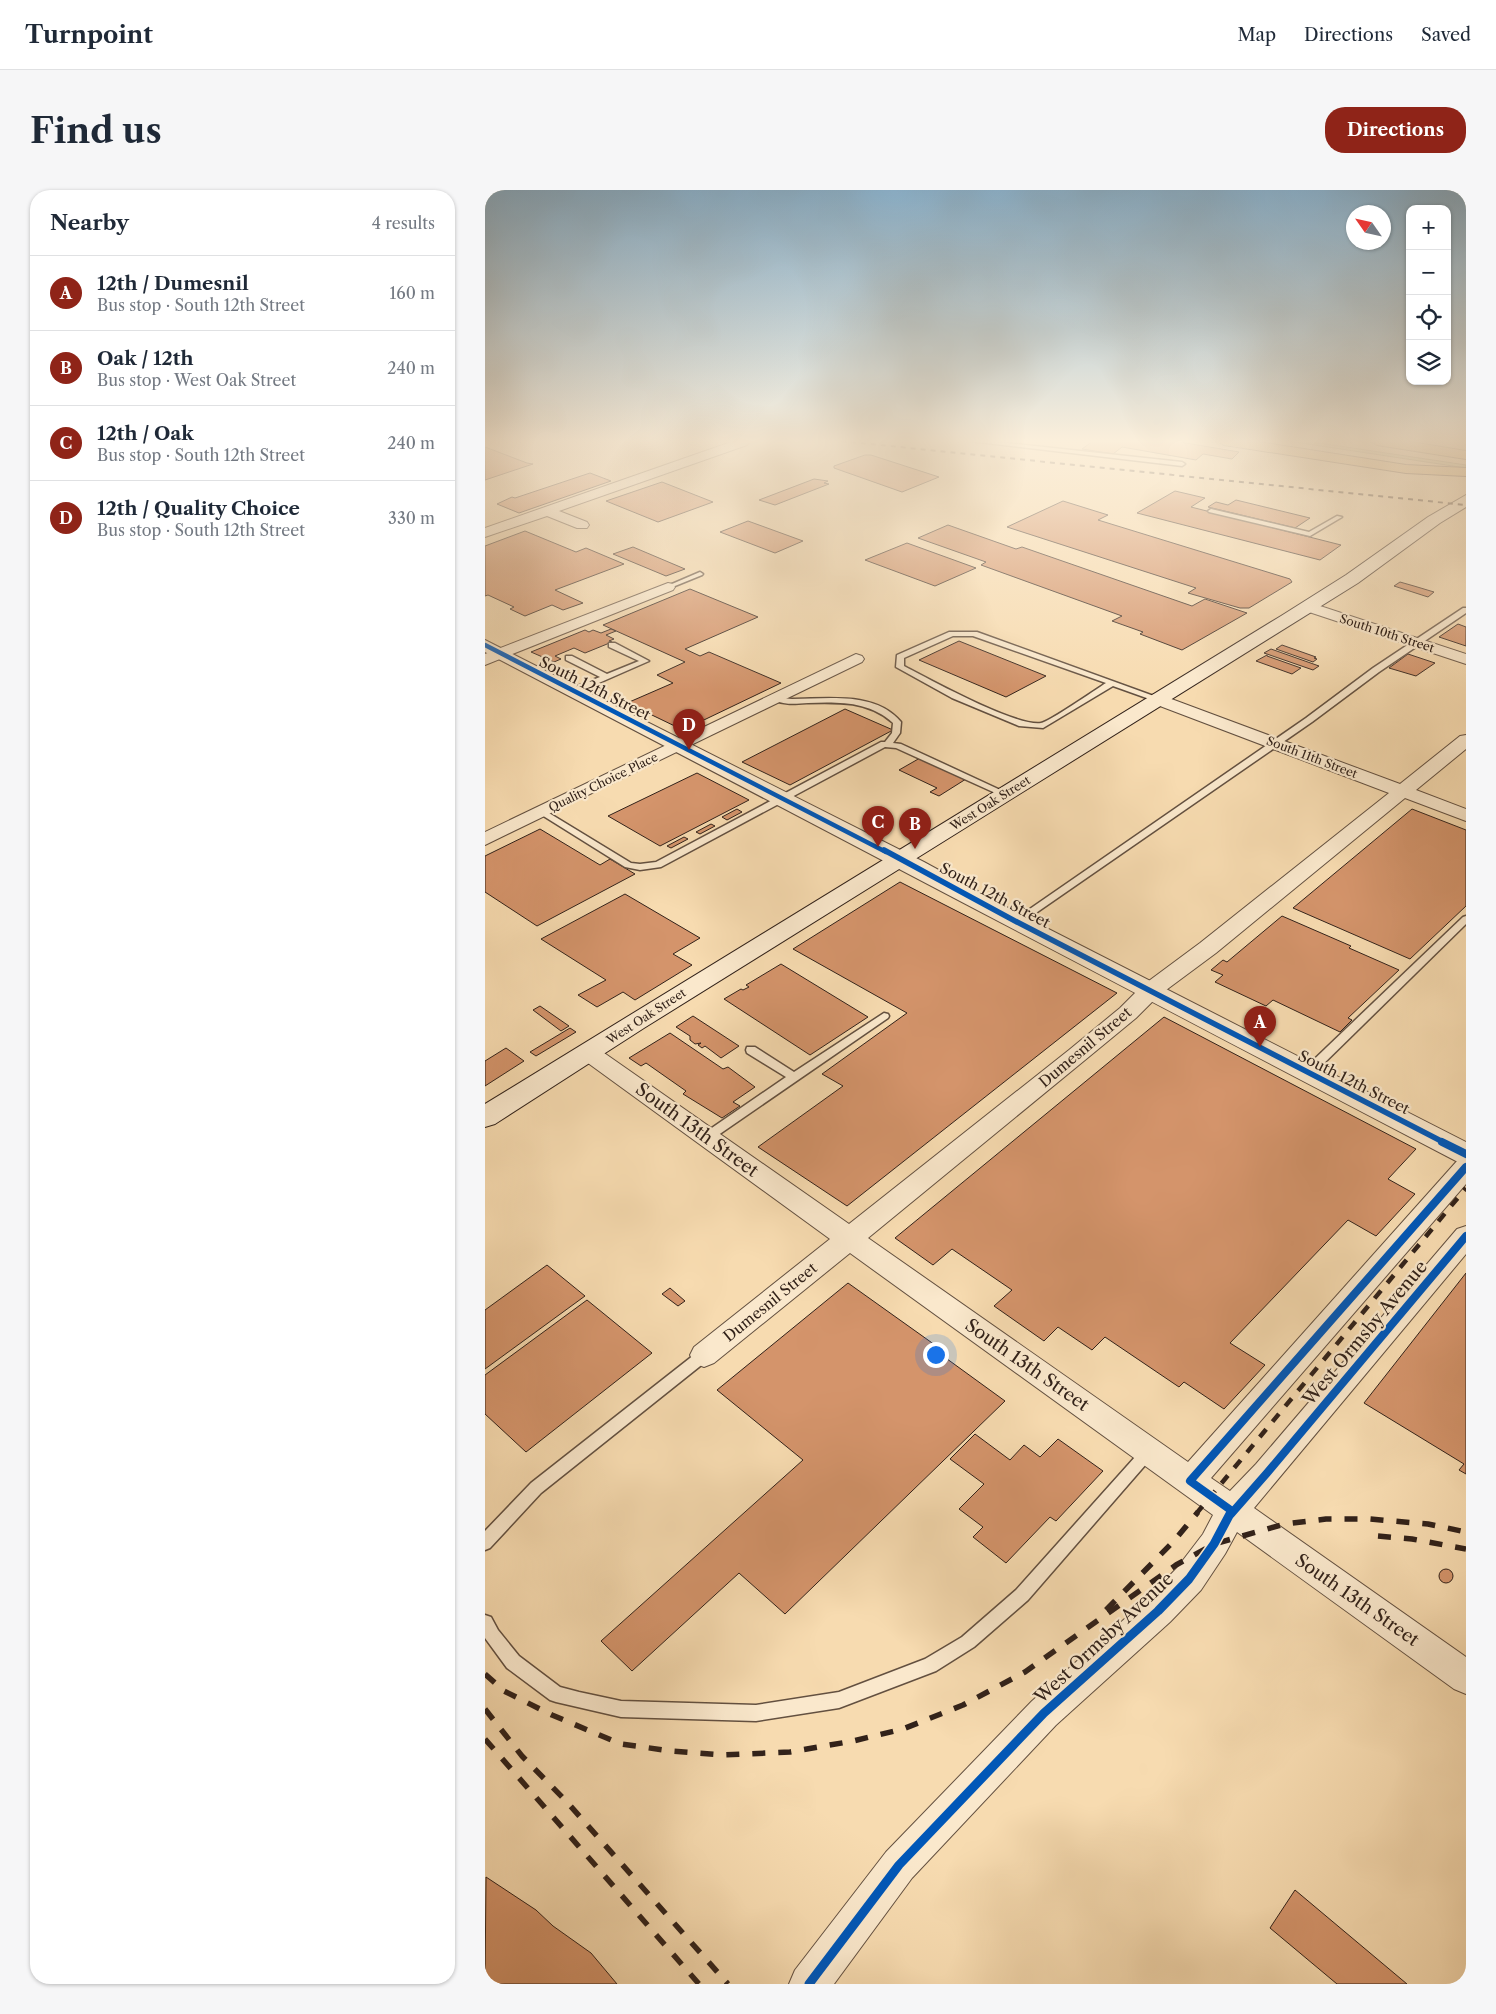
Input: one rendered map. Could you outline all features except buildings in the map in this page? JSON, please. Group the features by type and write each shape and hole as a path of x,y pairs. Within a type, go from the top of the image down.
{"main road":[{"name":"West Oak Street","path":"485,1117 589,1053 635,1022 1308,607 1352,579 1427,525"},
{"name":"South 12th Street","path":"490,653 573,691 900,858 1017,922 1466,1154"}],"street":[{"path":"485,533 508,525"},
{"path":"490,653 668,587"},
{"name":"South 10th Street","path":"1308,607 1466,659"},
{"name":"Quality Choice Place","path":"485,839 856,659"},
{"name":"South 11th Street","path":"1158,699 1466,815"},
{"name":"Dumesnil Street","path":"704,1355 1077,1055 1128,1013 1151,991 1208,948 1466,740"},
{"name":"South 13th Street","path":"589,1053 1466,1677"},
{"name":"West Ormsby Avenue","path":"1190,1481 1466,1167"},
{"name":"West Ormsby Avenue","path":"809,1984 899,1865 1044,1713 1158,1612 1189,1580 1214,1544 1232,1511 1273,1466 1466,1236"}],"lane":[{"path":"1270,525 1310,534 1326,525"},
{"path":"668,587 700,574"},
{"path":"1017,922 1274,742 1309,720 1416,642 1466,610"},
{"path":"1112,683 1043,726 1032,726 1022,724 955,696 900,667 899,663 900,657 953,634 974,634 1158,699"},
{"path":"573,691 645,661 611,645"},
{"path":"569,658 606,677"},
{"path":"776,698 786,703 845,701 875,707 890,714 897,722 896,733 888,744"},
{"path":"541,812 628,865 639,867 658,865 884,744 898,746 1005,794"},
{"path":"1308,1072 1466,919"},
{"path":"707,1137 884,1016"},
{"path":"751,1050 794,1077"},
{"path":"485,1543 536,1488 704,1355"},
{"path":"485,1622 492,1635 513,1662 556,1694 579,1700 621,1709 756,1713 839,1700 930,1665 968,1642 1022,1595 1149,1452"}],"railway":[{"path":"1196,1514 1466,1188"},
{"path":"1106,1610 1173,1542 1198,1512"},
{"path":"485,1674 504,1691 552,1715 621,1744 671,1751 723,1755 790,1752 853,1741 903,1729 963,1705 1025,1672 1176,1565 1214,1544 1285,1524 1326,1519 1370,1519 1428,1524 1466,1532"},
{"path":"1378,1536 1412,1539 1466,1549"},
{"path":"485,1709 522,1756 566,1801 728,1984"},
{"path":"485,1739 699,1984"}],"cycle path":[{"path":"485,645 1466,1154"},
{"path":"1232,1511 1190,1481 1466,1167"},
{"path":"809,1984 899,1865 1044,1713 1158,1611 1189,1579 1214,1544 1232,1511 1267,1473 1466,1236"}],"place":[{"name":"12th / Quality Choice","path":"689,750"},
{"name":"12th / Oak","path":"878,847"},
{"name":"Oak / 12th","path":"915,849"},
{"name":"12th / Dumesnil","path":"1260,1047"}]}
